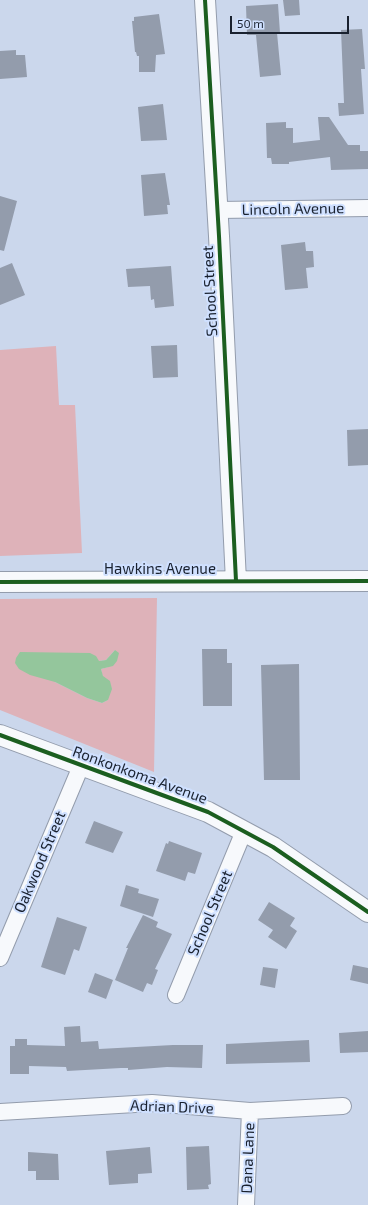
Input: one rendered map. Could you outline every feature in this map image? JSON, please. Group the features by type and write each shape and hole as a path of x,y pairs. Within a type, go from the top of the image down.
{"street":[{"name":"School Street","path":"205,0 218,210 236,581"},
{"name":"Lincoln Avenue","path":"218,210 368,208"},
{"name":"Hawkins Avenue","path":"0,582 368,581"},
{"name":"Ronkonkoma Avenue","path":"0,736 208,812 273,847 368,912"},
{"name":"Oakwood Street","path":"0,958 81,766"},
{"name":"School Street","path":"176,995 244,831"},
{"name":"Adrian Drive","path":"0,1112 152,1103 250,1111 343,1106"},
{"name":"Dana Lane","path":"246,1205 250,1111"}],"shaded area":[{"path":"56,346 59,405 75,405 82,553 0,556 0,350"},
{"path":"157,598 154,772 0,710 0,599","holes":["115,650 108,667 101,669 108,700 102,703 87,698 55,682 99,661 106,660"]},
{"path":"115,650 119,653 117,661 113,666 101,669 103,676 110,681 112,689 108,700 102,703 87,698 55,682 30,675 19,669 15,663 20,652 90,653 96,656 99,661 106,660"}],"building":[{"path":"283,0 299,0 300,15 285,16"},
{"path":"278,4 280,33 277,33 281,75 260,77 256,35 247,35 246,6"},
{"path":"159,14 165,54 156,55 155,72 139,72 139,56 137,56 135,52 132,21 134,21 134,17"},
{"path":"362,29 365,69 361,69 364,114 339,116 338,103 344,103 341,30"},
{"path":"16,50 16,55 25,55 27,77 0,79 0,51"},
{"path":"163,104 167,140 141,141 138,107"},
{"path":"318,117 329,117 348,145 360,145 360,151 368,151 368,169 331,170 330,157 289,162 289,164 272,164 271,158 267,158 266,123 286,122 286,128 293,128 293,143 320,140"},
{"path":"165,173 170,205 167,205 168,214 144,216 141,175"},
{"path":"0,196 17,201 4,251 0,250"},
{"path":"305,242 306,251 313,251 314,267 306,268 308,288 285,290 281,245"},
{"path":"12,263 25,295 0,305 0,268"},
{"path":"171,266 174,306 155,308 154,299 151,300 150,286 128,287 126,269"},
{"path":"177,345 178,377 153,378 151,346"},
{"path":"368,429 368,465 348,466 347,430"},
{"path":"202,649 227,649 227,663 232,663 232,706 203,706"},
{"path":"299,664 300,780 264,780 261,665"},
{"path":"94,821 123,832 113,853 85,843"},
{"path":"169,841 202,853 195,874 188,872 185,881 156,871 166,843 168,844"},
{"path":"126,885 139,889 138,893 159,899 153,917 120,906"},
{"path":"269,902 295,918 290,926 297,931 286,949 268,937 273,930 258,920"},
{"path":"143,915 158,922 156,927 172,934 155,969 158,970 152,985 147,983 143,992 115,980 128,948 126,948"},
{"path":"57,917 87,927 79,951 74,949 65,975 41,967"},
{"path":"353,965 368,968 368,984 350,980"},
{"path":"263,967 278,969 275,988 260,985"},
{"path":"95,973 113,980 106,999 88,992"},
{"path":"80,1026 81,1042 98,1041 99,1049 203,1045 202,1068 167,1067 128,1070 128,1068 121,1068 67,1071 66,1067 29,1066 29,1074 10,1074 10,1046 15,1046 15,1039 27,1039 27,1045 65,1046 64,1027"},
{"path":"368,1031 368,1052 340,1053 339,1033"},
{"path":"309,1040 310,1062 226,1064 226,1044"},
{"path":"209,1146 211,1184 208,1185 209,1189 187,1190 186,1147"},
{"path":"150,1147 152,1173 138,1174 138,1183 109,1185 106,1151"},
{"path":"28,1152 58,1154 59,1180 36,1180 36,1171 28,1171"}],"cycle path":[{"path":"205,0 219,236 236,581"},
{"path":"0,582 368,581"},
{"path":"0,735 208,812 273,847 368,912"}]}
